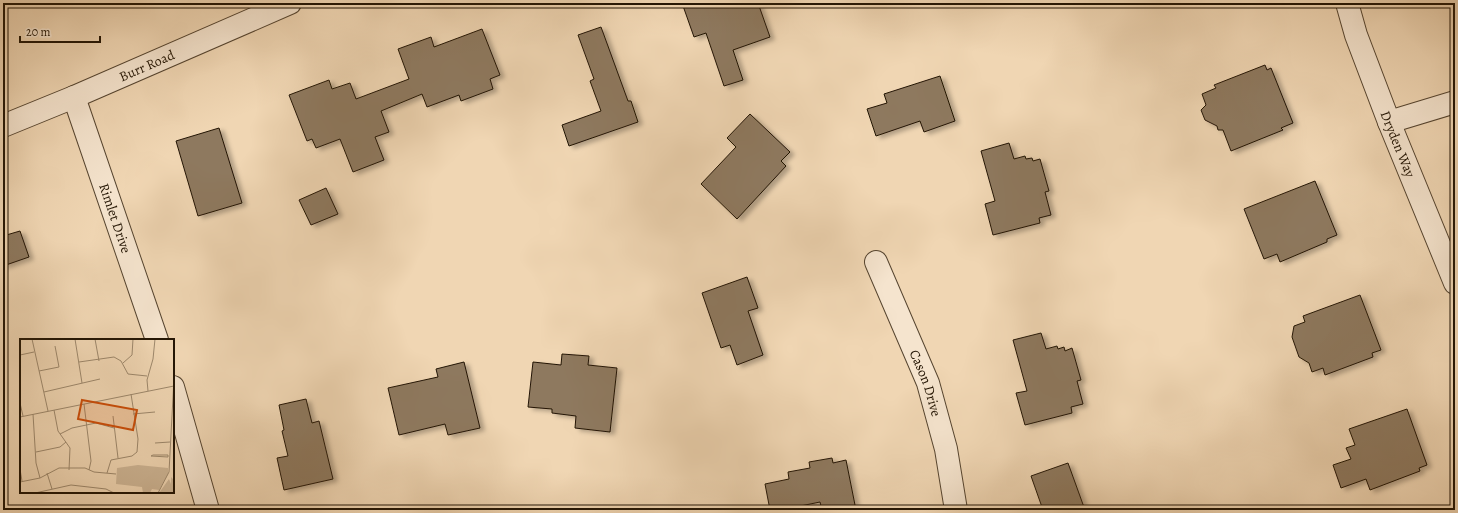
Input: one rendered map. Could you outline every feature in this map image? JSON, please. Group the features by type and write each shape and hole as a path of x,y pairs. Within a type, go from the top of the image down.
{"street":[{"name":"Burr Road","path":"3,126 74,97 290,3"},
{"name":"Dryden Way","path":"1347,3 1356,35 1389,122 1455,283"},
{"name":"Rimlet Drive","path":"74,97 157,339"},
{"path":"1389,122 1455,102"},
{"name":"Cason Drive","path":"876,262 928,383 946,450 956,510"},
{"path":"174,391 208,510"}],"building":[{"path":"682,3 758,3 770,37 733,50 743,80 724,86 706,33 694,37"},
{"path":"601,27 628,101 631,101 638,122 569,146 562,125 601,111 590,81 594,79 578,35"},
{"path":"482,29 500,75 490,79 493,89 461,101 459,95 427,107 422,94 381,111 389,132 375,137 384,160 353,172 340,139 316,148 312,139 307,141 289,95 329,80 332,89 350,83 356,99 409,79 398,49 431,37 434,47"},
{"path":"1265,65 1267,70 1271,68 1293,123 1281,128 1283,130 1231,151 1223,130 1218,130 1217,126 1205,120 1201,110 1206,105 1202,94 1216,88 1214,85"},
{"path":"940,76 955,121 924,132 920,121 876,136 867,109 887,103 884,94"},
{"path":"750,114 790,152 781,161 786,166 737,219 701,184 736,147 727,138"},
{"path":"219,128 242,203 198,216 176,141"},
{"path":"1009,143 1014,159 1025,156 1026,159 1032,158 1033,161 1040,159 1049,191 1045,192 1051,215 1039,218 1040,223 993,235 985,204 995,201 981,151"},
{"path":"1315,181 1337,235 1327,239 1327,242 1280,262 1277,254 1264,259 1244,209"},
{"path":"326,188 338,214 311,225 299,200"},
{"path":"20,231 29,257 3,266 3,236"},
{"path":"747,277 758,308 748,311 763,355 737,365 730,345 721,348 702,293"},
{"path":"1360,295 1381,350 1372,353 1373,357 1325,375 1323,368 1312,372 1309,363 1299,357 1292,337 1294,326 1305,322 1303,316"},
{"path":"1041,333 1046,349 1057,346 1058,349 1064,347 1065,351 1072,348 1081,380 1077,381 1083,404 1071,407 1072,413 1025,425 1016,393 1027,391 1013,340"},
{"path":"562,354 589,356 588,365 617,368 610,432 575,428 576,416 552,413 552,409 528,407 533,362 561,365"},
{"path":"464,362 480,428 448,435 445,424 399,435 388,388 438,377 436,369"},
{"path":"306,399 312,423 319,421 333,479 284,490 277,458 288,456 282,431 284,430 279,405"},
{"path":"1407,409 1427,465 1419,468 1420,471 1370,490 1366,479 1341,488 1333,465 1351,459 1346,448 1355,445 1349,429"},
{"path":"832,458 833,463 846,460 856,510 822,510 820,502 781,510 770,510 765,484 789,479 788,472 810,468 809,462"},
{"path":"1068,463 1085,510 1043,510 1031,476"}]}
